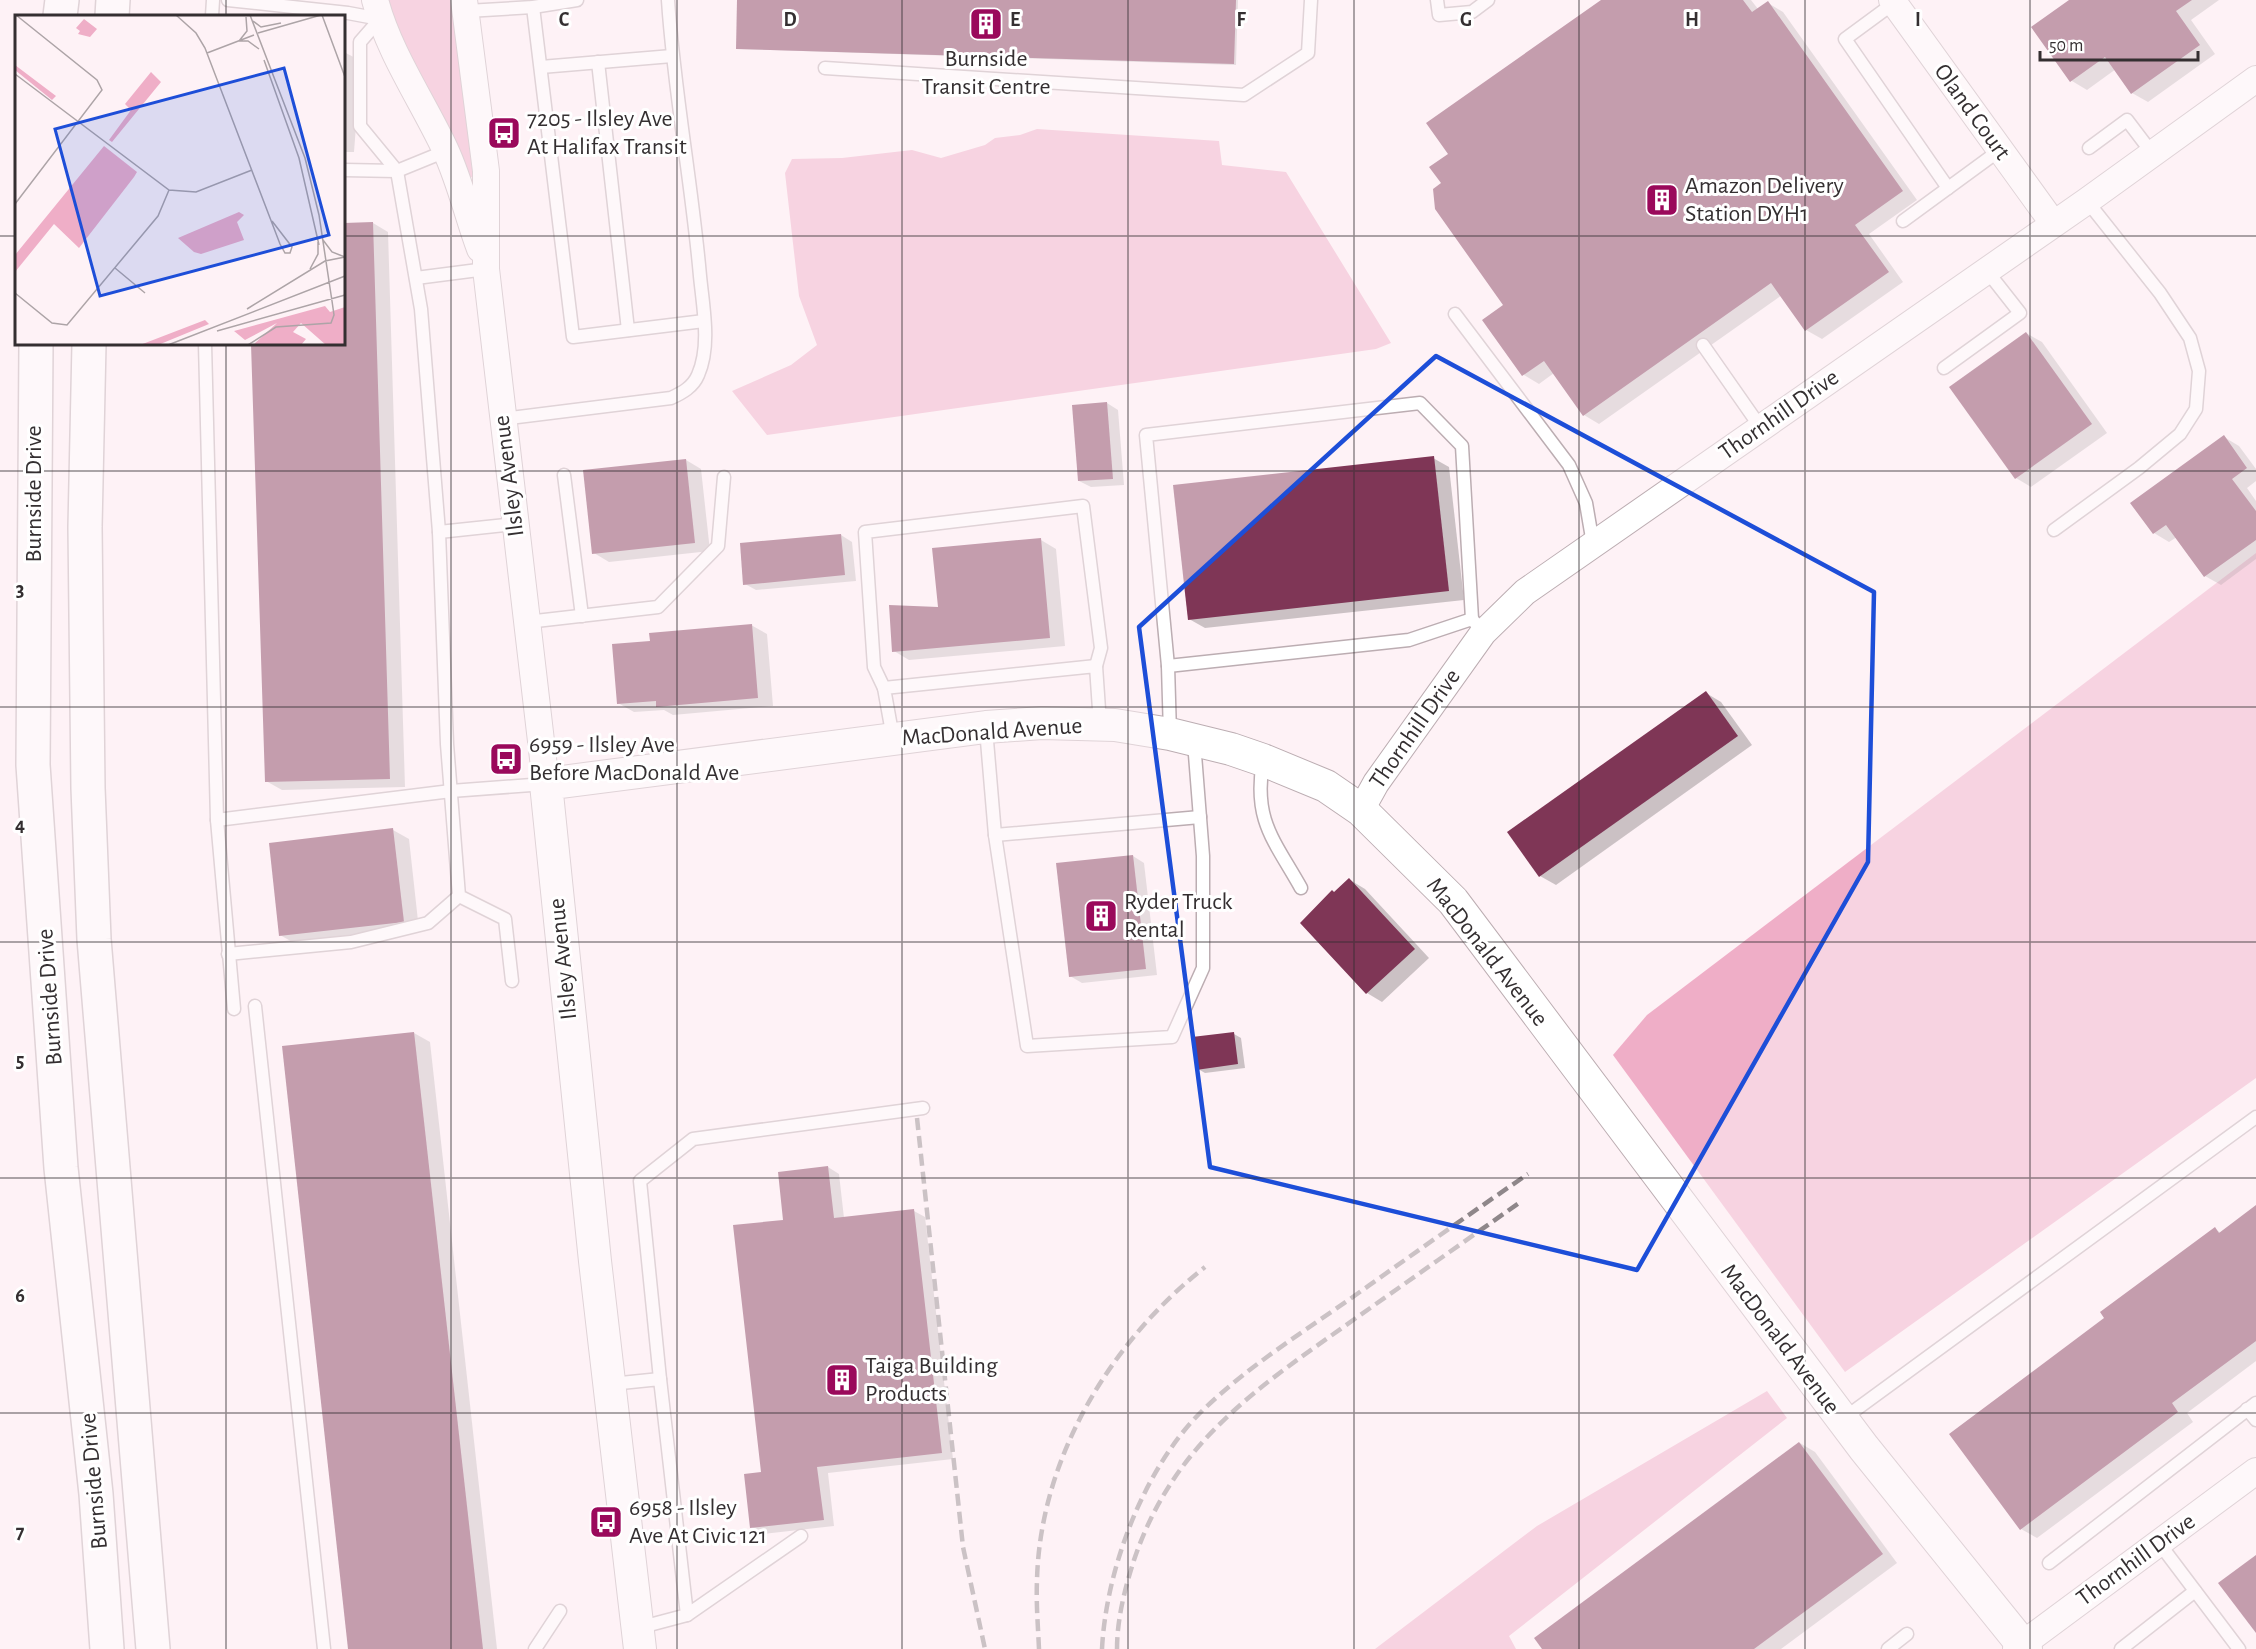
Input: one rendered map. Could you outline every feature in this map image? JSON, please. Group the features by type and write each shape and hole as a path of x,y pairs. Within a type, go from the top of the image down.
{"main road":[{"path":"60,15 62,0"},
{"path":"112,15 113,0"},
{"name":"Burnside Drive","path":"36,345 33,765 62,1168 96,1494 107,1649"},
{"name":"Burnside Drive","path":"89,345 85,527 88,788 94,928 108,1130 153,1649"}],"street":[{"name":"Oland Court","path":"1893,1 2053,223"},
{"name":"Ilsley Avenue","path":"466,5 486,171 486,269 546,784 608,1384 638,1639"},
{"name":"Ilsley Avenue","path":"378,10 446,151 486,269"},
{"name":"Thornhill Drive","path":"1361,810 1376,783 1478,626 2087,201 2256,79"},
{"name":"MacDonald Avenue","path":"546,784 986,727 1042,723 1100,725 1182,737 1263,760 1326,786 1361,810 1453,901 1842,1420 2021,1647"},
{"name":"Thornhill Drive","path":"2021,1647 2256,1471"}],"lane":[{"path":"212,15 213,0"},
{"path":"228,0 348,12 378,10"},
{"path":"466,5 533,7 577,0"},
{"path":"502,419 671,399 686,391 698,376 703,355 704,321 696,230 672,56 668,0"},
{"path":"825,68 1244,95 1308,53 1311,0"},
{"path":"1437,0 1439,15 1472,12 1488,0"},
{"path":"1893,1 1845,39 1948,188"},
{"path":"533,7 573,336 704,321"},
{"path":"378,10 360,42 360,126 397,171 416,279 439,532 451,791 459,896"},
{"path":"541,67 672,56"},
{"path":"598,62 628,330"},
{"path":"2089,148 2127,120 2152,153"},
{"path":"1903,221 2000,150"},
{"path":"345,170 397,171 446,151"},
{"path":"2054,530 2139,468 2180,434 2196,409 2199,371 2190,338 2160,293 2087,201"},
{"path":"416,279 486,269"},
{"path":"1944,368 2020,313 1987,270"},
{"path":"1455,314 1569,465 1586,502 1593,544"},
{"path":"205,345 217,820 234,1009"},
{"path":"1703,345 1761,428"},
{"path":"986,727 995,835 1027,1046 1172,1037 1203,968 1200,817 1168,666 1146,435 1420,403 1462,446 1478,626 1409,640 1168,666"},
{"path":"564,475 582,616"},
{"path":"527,622 658,607 718,546 724,477"},
{"path":"893,739 884,688 874,667 865,532 1083,506 1101,648 1095,666 1100,725"},
{"path":"439,532 515,524"},
{"path":"884,688 1095,666"},
{"path":"1263,760 1259,788 1263,821 1301,888"},
{"path":"217,820 451,791 546,784"},
{"path":"995,835 1200,817"},
{"path":"228,954 351,942 428,923 459,896"},
{"path":"459,896 505,919 512,981"},
{"path":"255,1006 324,1649"},
{"path":"687,1615 640,1181 693,1139 923,1108"},
{"path":"1842,1420 2256,1117"},
{"path":"608,1384 660,1379"},
{"path":"2049,1563 2252,1406 2256,1420"},
{"path":"638,1639 687,1615 801,1536"},
{"path":"2159,1543 2239,1649"},
{"path":"2121,1649 2195,1591"},
{"path":"536,1649 560,1611"},
{"path":"1892,1648 1907,1634"}],"highlighted area":[{"path":"1436,356 1874,592 1868,862 1637,1270 1210,1167 1139,627"}],"shaded area":[{"path":"387,0 453,0 473,177 466,178 409,61"},
{"path":"1037,129 1219,141 1222,165 1286,172 1391,343 1376,349 767,435 732,391 791,365 817,345 799,296 785,173 792,159 842,158 912,150 941,158 985,145 995,138 1020,135"},
{"path":"2256,553 2256,1078 1845,1372 1613,1055 1647,1015"},
{"path":"1767,1391 1787,1418 1509,1636 1516,1649 1375,1649 1537,1526"}],"building":[{"name":"Burnside Transit Centre","path":"737,0 1236,0 1234,64 736,49"},
{"name":"Amazon Delivery Station DYH1","path":"1601,0 1743,0 1752,12 1768,1 1903,191 1855,225 1889,272 1805,331 1771,283 1583,416 1544,361 1522,376 1482,320 1503,305 1435,209 1433,189 1441,183 1429,167 1448,154 1426,123"},
{"path":"2069,0 2192,0 2176,11 2200,45 2131,94 2105,57 2070,82 2031,27"},
{"path":"373,222 390,779 265,782 251,345 345,345 345,223"},
{"path":"2026,332 2092,424 2015,479 1949,387"},
{"path":"1107,402 1113,479 1078,481 1072,405"},
{"path":"2224,435 2247,468 2232,479 2256,511 2256,540 2204,577 2166,525 2153,534 2130,503"},
{"path":"1434,456 1449,591 1188,620 1173,485"},
{"path":"686,459 695,543 592,554 583,470"},
{"path":"841,534 845,575 743,585 740,543"},
{"path":"1041,538 1050,638 892,652 889,605 938,607 932,548"},
{"path":"752,624 758,698 656,707 656,701 617,704 612,644 650,641 649,633"},
{"path":"1706,691 1738,736 1539,877 1507,832"},
{"path":"393,828 404,922 279,936 269,843"},
{"name":"Ryder Truck Rental","path":"1133,855 1146,969 1069,977 1056,863"},
{"path":"1349,878 1415,949 1366,994 1300,923 1332,890 1334,892"},
{"path":"414,1032 483,1649 348,1649 282,1046"},
{"path":"1234,1032 1238,1064 1196,1070 1192,1037"},
{"name":"Taiga Building Products","path":"828,1166 834,1218 914,1209 942,1453 817,1467 824,1520 750,1528 744,1474 761,1472 733,1225 783,1220 778,1172"},
{"path":"2256,1205 2256,1341 2172,1403 2178,1412 2020,1530 1949,1434 2104,1318 2100,1312 2215,1227 2219,1233"},
{"path":"1799,1442 1883,1554 1754,1649 1542,1649 1534,1638"},
{"path":"2256,1555 2256,1633 2218,1583"}],"railway":[{"path":"917,1118 963,1547 985,1649"},
{"path":"1102,1649 1111,1586 1132,1521 1162,1461 1181,1434 1219,1395 1274,1352 1528,1174"},
{"path":"1117,1649 1122,1604 1134,1560 1151,1518 1172,1482 1196,1449 1224,1420 1286,1368 1519,1203"},
{"path":"1039,1649 1037,1580 1041,1535 1051,1490 1067,1447 1087,1406 1111,1366 1171,1297 1205,1267"}],"place":[{"name":"Burnside Transit Centre","path":"986,24"},
{"name":"7205 - Ilsley Ave At Halifax Transit","path":"504,133"},
{"name":"Amazon Delivery Station DYH1","path":"1662,200"},
{"name":"6959 - Ilsley Ave Before MacDonald Ave","path":"506,759"},
{"name":"Ryder Truck Rental","path":"1101,916"},
{"name":"Taiga Building Products","path":"842,1380"},
{"name":"6958 - Ilsley Ave At Civic 121","path":"606,1522"}]}
